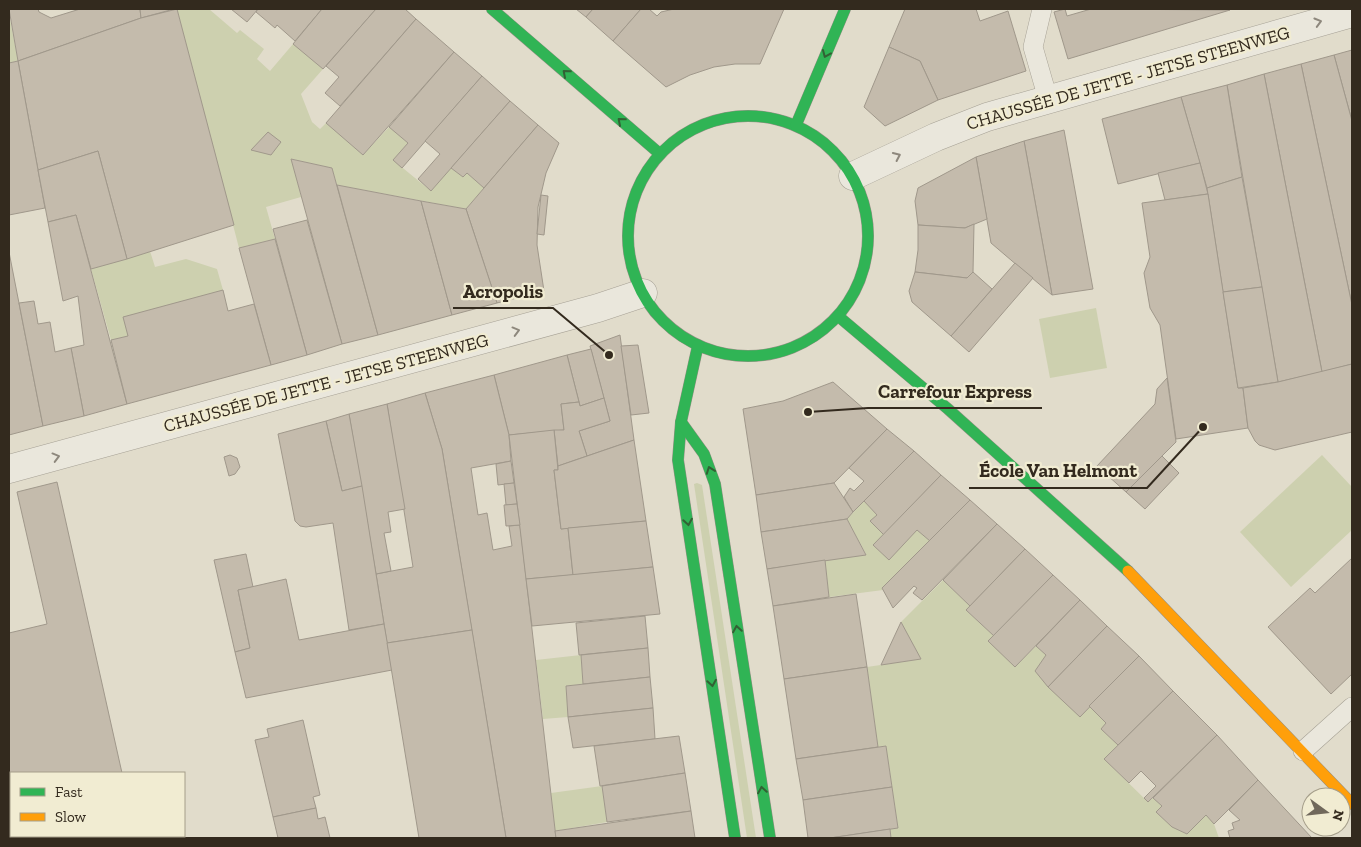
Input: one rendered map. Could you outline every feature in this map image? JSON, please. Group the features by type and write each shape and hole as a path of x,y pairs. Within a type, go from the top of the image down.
{"street":[{"path":"492,9 660,154"},
{"path":"796,126 845,9"},
{"name":"CHAUSSÉE DE JETTE - JETSE STEENWEG","path":"853,176 936,137 988,117 1352,13"},
{"path":"751,116 772,118 796,126 826,144 841,159 853,176 862,198 867,220 868,243 864,269 853,294 838,316 824,329 808,340 773,353 734,355 698,345 666,324 643,293 632,264 629,249 629,226 638,188 660,154 691,130 730,117 751,116"},
{"name":"CHAUSSÉE DE JETTE - JETSE STEENWEG","path":"9,469 598,308 643,293"},
{"path":"838,316 948,410 1129,572 1352,804"},
{"path":"698,345 681,422 678,460 735,838"},
{"path":"681,422 704,454 715,484 770,838"}],"lane":[{"path":"1042,9 1033,47 1048,100"},
{"path":"1303,751 1352,707"}],"green space":[{"path":"177,9 209,9 237,33 240,30 264,49 257,59 270,71 293,44 323,69 301,94 312,122 320,129 326,123 363,155 389,127 408,143 393,160 431,191 451,168 463,177 467,173 484,188 466,209 337,185 332,168 292,159 301,197 266,207 275,239 239,248"},
{"path":"9,14 18,61 9,63"},
{"path":"150,251 155,267 186,259 217,269 223,290 128,336 111,340 91,269"},
{"path":"1096,308 1107,368 1050,378 1039,319"},
{"path":"1322,455 1352,487 1352,530 1291,587 1240,532"},
{"path":"694,484 702,485 756,838 747,838"},
{"path":"864,501 877,515 870,521 884,535 873,545 889,560 917,530 930,541 882,588 883,590 829,597 825,560 866,554 847,519"},
{"path":"943,580 970,606 966,610 994,636 989,641 1015,667 1036,646 1046,655 1035,671 1079,716 1089,706 1106,723 1101,729 1118,745 1104,759 1148,802 1153,798 1162,806 1156,812 1172,827 1187,834 1206,815 1214,824 1219,838 891,838 890,829 898,827 886,746 878,747 867,667 921,659 901,622"},
{"path":"581,655 583,684 566,686 568,717 543,719 536,660"},
{"path":"602,786 607,822 555,831 551,793"}],"building":[{"path":"9,9 38,9 39,12 51,18 80,9 140,9 141,18 18,61"},
{"path":"140,9 174,9 141,18"},
{"path":"177,9 234,225 127,259 98,151 38,170 18,61 141,18"},
{"path":"231,9 258,9 247,22"},
{"path":"258,9 322,9 295,41 277,25 275,28 256,12"},
{"path":"322,9 376,9 323,69 293,44"},
{"path":"376,9 405,9 416,19 340,106 325,93 339,77 326,66"},
{"path":"576,9 593,9 586,17"},
{"path":"593,9 641,9 613,41 586,17"},
{"path":"641,9 649,9 657,16 661,12 674,9 784,9 760,64 735,64 714,67 690,75 666,87 613,41"},
{"path":"905,9 976,9 980,21 1008,11 1026,71 938,100 920,61 889,47"},
{"path":"1065,9 1067,16 1091,9 1230,10 1068,59 1054,12"},
{"path":"416,19 454,52 363,155 326,123"},
{"path":"889,47 920,61 938,100 885,126 864,107"},
{"path":"1352,50 1352,116 1351,117 1334,55"},
{"path":"454,52 482,76 402,168 393,160 408,143 389,127"},
{"path":"1334,55 1352,121 1352,305 1301,64"},
{"path":"18,61 45,208 9,215 9,63"},
{"path":"1301,64 1352,305 1352,364 1322,372 1264,74"},
{"path":"1264,74 1322,372 1278,382 1227,85"},
{"path":"482,76 510,101 431,191 418,179 440,154 425,141"},
{"path":"1227,85 1242,177 1207,188 1181,97"},
{"path":"1181,97 1200,163 1118,184 1102,119"},
{"path":"510,101 538,125 484,188 467,173 463,177 451,168"},
{"path":"538,125 559,143 546,173 538,207 537,245 544,291 497,303 466,209"},
{"path":"1064,130 1093,289 1052,295 1024,141"},
{"path":"268,132 281,142 271,155 251,150"},
{"path":"1024,141 1052,295 991,243 976,157"},
{"path":"98,151 127,259 91,269 76,215 48,222 38,170"},
{"path":"976,157 987,219 965,228 918,225 915,201 918,188"},
{"path":"291,159 332,168 378,335 342,344"},
{"path":"1200,163 1208,194 1165,200 1158,173"},
{"path":"1242,177 1262,287 1223,292 1207,188"},
{"path":"337,185 421,201 452,315 378,335"},
{"path":"1208,194 1238,388 1243,388 1248,428 1176,439 1160,325 1150,308 1144,273 1150,257 1142,203"},
{"path":"541,195 548,196 544,235 537,234"},
{"path":"421,201 466,209 497,303 452,315"},
{"path":"76,215 127,404 84,416 71,348 84,345 78,296 63,301 48,222"},
{"path":"307,220 342,344 307,355 273,229"},
{"path":"974,224 973,272 967,278 915,272 918,250 918,225 965,228"},
{"path":"275,239 307,355 271,365 239,248"},
{"path":"9,252 43,426 9,435"},
{"path":"1015,263 1033,278 969,352 951,336"},
{"path":"915,272 967,278 973,272 992,289 951,336 912,302 909,291"},
{"path":"1262,287 1278,382 1238,388 1223,292"},
{"path":"223,290 228,311 254,304 271,365 127,404 111,340 128,336 123,317"},
{"path":"34,301 38,324 50,322 55,352 71,348 84,416 43,426 19,303"},
{"path":"620,335 634,440 587,456 579,431 610,421 590,346"},
{"path":"638,345 649,413 631,415 621,346"},
{"path":"591,349 604,398 580,406 567,355"},
{"path":"567,355 579,402 561,404 564,430 509,435 494,375"},
{"path":"1352,364 1352,432 1275,450 1259,445 1255,441 1248,428 1243,388 1278,382"},
{"path":"494,375 509,435 511,461 471,468 478,515 487,513 493,550 512,546 509,526 520,525 556,838 506,838 442,449 425,393"},
{"path":"1167,378 1176,442 1126,492 1097,466 1155,404 1157,389"},
{"path":"833,382 887,429 834,483 756,495 743,409 783,401"},
{"path":"425,393 442,449 472,630 387,643 376,574 413,567 387,404"},
{"path":"604,398 610,421 579,431 587,456 558,466 554,430 564,430 561,404 579,402 580,406"},
{"path":"387,404 405,509 388,512 391,532 384,533 391,571 376,574 349,414"},
{"path":"349,414 362,486 342,491 326,421"},
{"path":"326,421 342,491 362,486 384,624 349,630 333,523 306,527 300,526 295,521 278,434"},
{"path":"887,429 914,451 853,512 844,497 850,488 854,491 864,481 849,468"},
{"path":"554,430 558,470 554,470 561,529 568,528 573,575 526,579 509,435"},
{"path":"634,440 646,521 561,529 554,470 558,470 558,466"},
{"path":"914,451 941,475 884,535 870,521 877,515 864,501"},
{"path":"230,455 237,458 240,467 235,474 229,476 224,457"},
{"path":"1162,456 1179,473 1145,509 1126,492"},
{"path":"511,461 514,483 498,485 496,464"},
{"path":"941,475 970,500 930,541 917,530 889,560 873,545"},
{"path":"57,482 122,772 10,772 10,837 136,838 9,838 9,633 47,624 17,492"},
{"path":"514,483 517,504 506,505 504,484"},
{"path":"834,483 853,512 847,519 761,532 756,495"},
{"path":"970,500 997,524 922,600 913,593 917,588 914,586 893,608 882,588"},
{"path":"517,504 520,525 506,526 504,505"},
{"path":"847,519 866,555 767,569 761,532"},
{"path":"646,521 653,567 573,575 568,528"},
{"path":"997,524 1025,549 970,606 943,580"},
{"path":"1025,549 1053,575 994,636 966,610"},
{"path":"246,554 253,587 238,590 250,648 235,652 214,560"},
{"path":"1352,558 1352,674 1331,694 1268,627 1310,588 1315,593"},
{"path":"825,560 829,597 773,606 767,569"},
{"path":"653,567 660,614 532,626 526,579"},
{"path":"1053,575 1080,600 1015,667 988,641"},
{"path":"286,579 299,640 384,624 392,670 246,698 235,652 250,648 238,590"},
{"path":"856,594 867,667 784,679 773,606"},
{"path":"1080,600 1107,626 1048,687 1035,671 1046,655 1036,646"},
{"path":"645,616 648,648 579,655 576,623"},
{"path":"901,622 921,659 881,665"},
{"path":"1107,626 1139,656 1080,717 1048,687"},
{"path":"472,630 506,838 419,838 387,643"},
{"path":"648,648 650,677 583,684 581,655"},
{"path":"1139,656 1173,691 1118,745 1101,729 1106,723 1089,706"},
{"path":"867,667 878,747 796,759 784,679"},
{"path":"650,677 653,708 568,717 566,686"},
{"path":"1173,691 1217,735 1148,802 1144,798 1156,786 1141,771 1129,783 1104,759"},
{"path":"653,708 655,739 573,748 568,717"},
{"path":"303,720 320,795 313,797 316,808 273,817 255,740 269,737 267,729"},
{"path":"1217,735 1258,780 1214,824 1206,815 1187,834 1172,827 1156,812 1162,806 1153,798"},
{"path":"679,736 685,773 600,786 594,746"},
{"path":"886,746 892,787 803,800 796,759"},
{"path":"685,773 691,811 607,822 602,786"},
{"path":"1258,780 1301,826 1301,837 1312,838 1230,838 1228,831 1234,829 1232,823 1240,820 1229,810"},
{"path":"892,787 898,828 830,838 808,838 803,800"},
{"path":"316,808 318,819 325,817 330,838 278,838 273,817"},
{"path":"691,811 695,838 556,838 555,831"},
{"path":"890,829 891,838 830,838"}],"traffic: fast":[{"path":"492,9 660,154"},
{"path":"796,125 845,9"},
{"path":"748,116 783,121 794,125 814,136 833,151 848,170 859,190 863,201 868,236 863,271 859,282 848,302 833,321 814,336 794,347 783,351 748,356 713,351 702,347 682,336 663,321 648,302 637,282 633,271 628,236 633,201 637,190 648,170 663,151 682,136 702,125 713,121 748,116"},
{"path":"838,316 948,409 1128,571"},
{"path":"698,345 681,422 678,460 735,838"},
{"path":"681,422 704,454 715,484 770,838"}],"traffic: slow":[{"path":"1128,571 1352,804"}],"place":[{"name":"Acropolis","path":"609,355"},
{"name":"Carrefour Express","path":"808,412"},
{"name":"École Van Helmont","path":"1203,427"}]}
